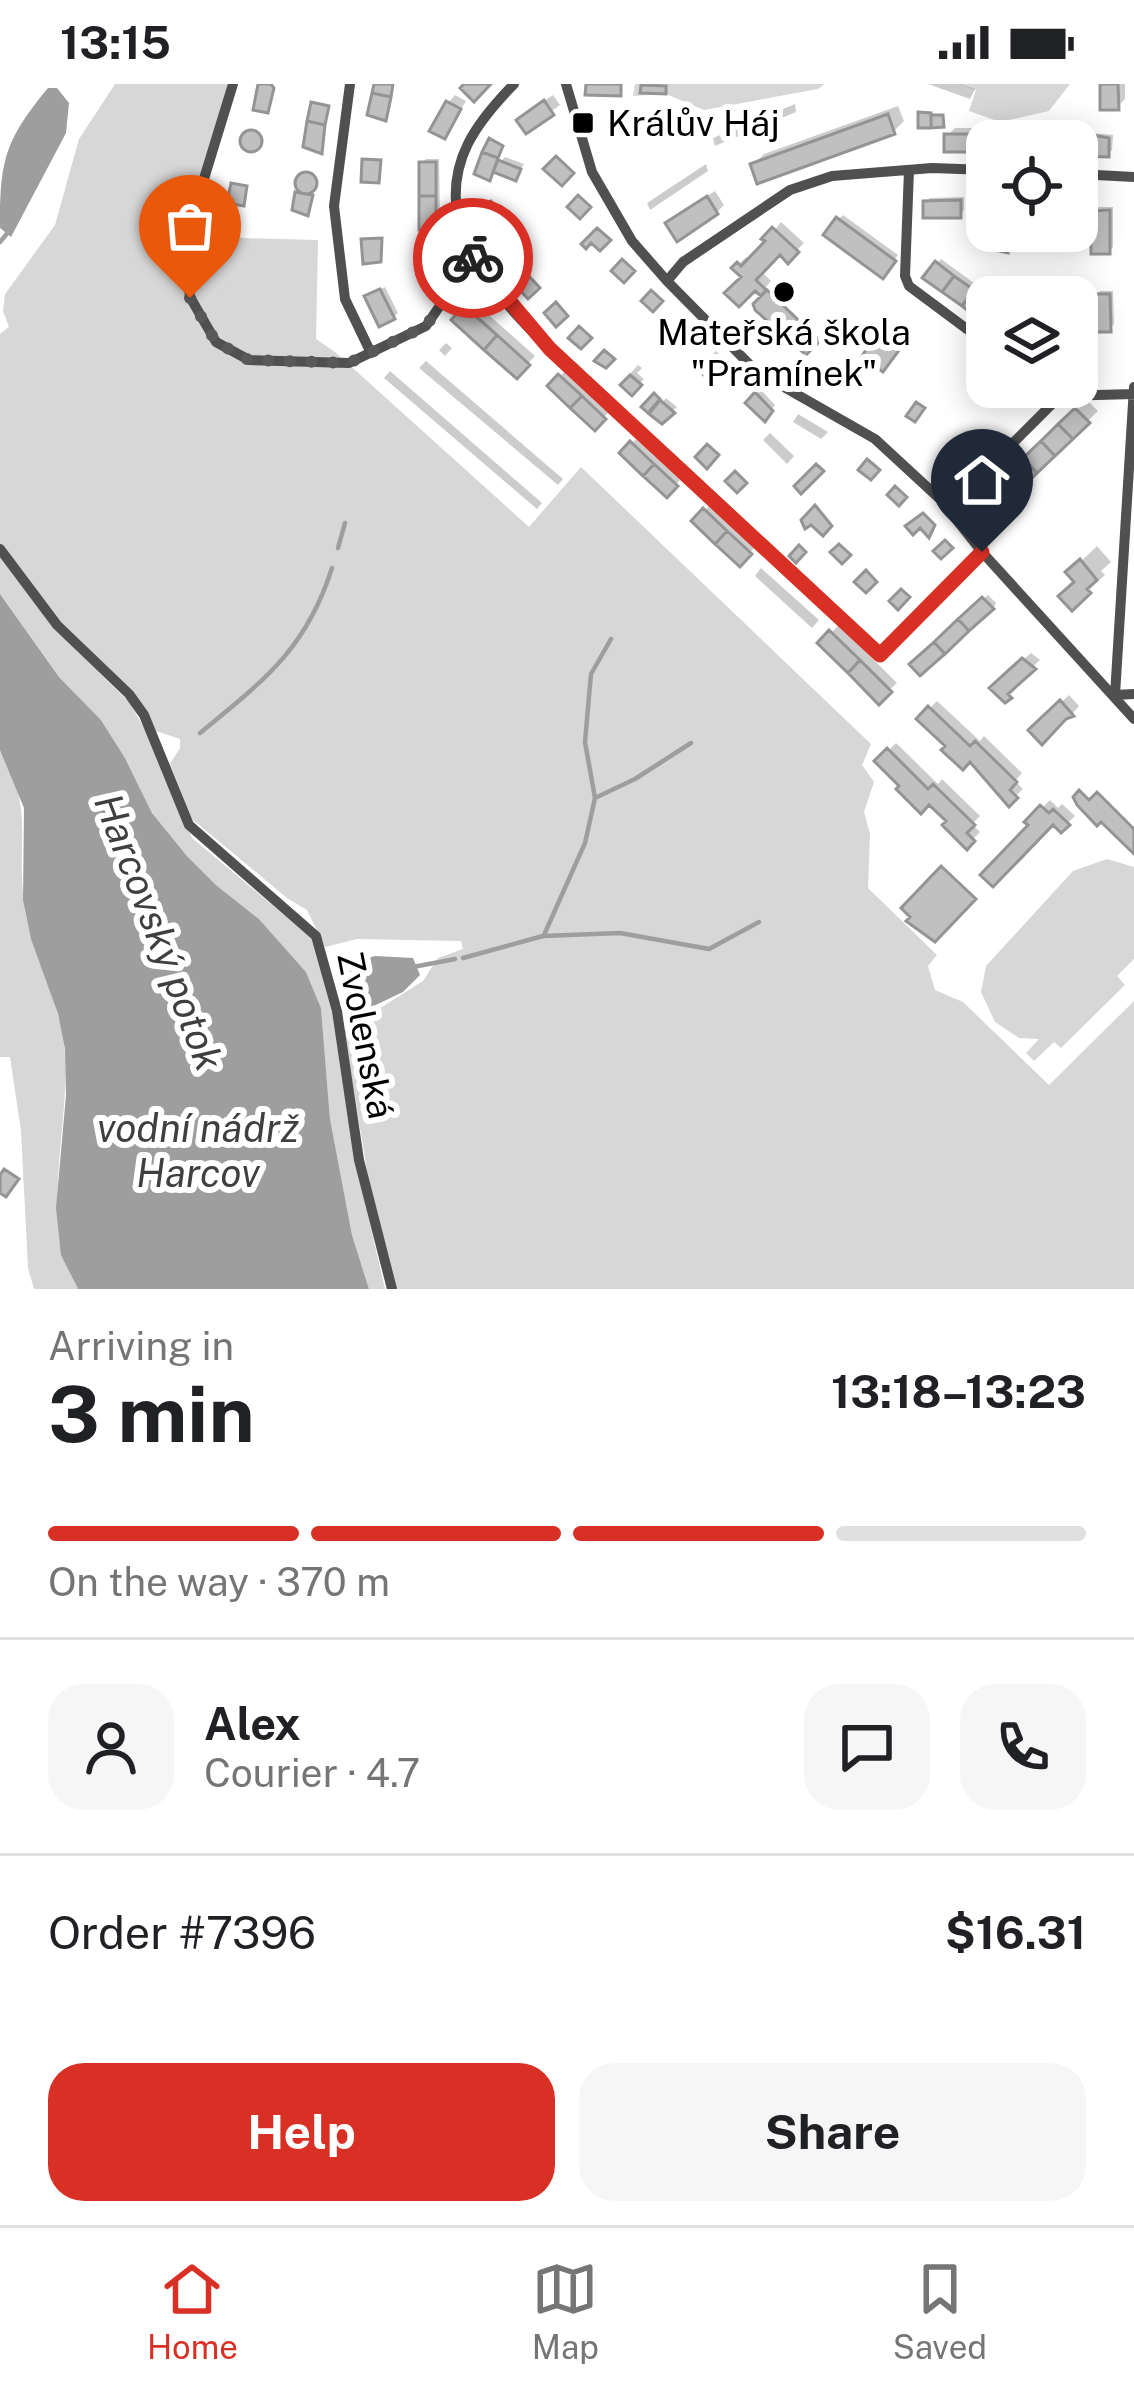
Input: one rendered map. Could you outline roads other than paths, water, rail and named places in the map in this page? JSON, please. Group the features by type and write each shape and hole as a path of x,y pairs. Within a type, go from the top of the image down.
{"street":[{"path":"233,84 184,244 190,298 216,342 249,360 349,363 426,326 474,256"},
{"path":"350,84 334,206 345,299 370,353"},
{"path":"514,84 479,119 461,154 455,189 459,224 488,279 550,349 880,655 982,552"},
{"path":"566,84 592,172 632,241 667,281 757,371 875,439 940,499 1134,719"},
{"path":"909,170 908,286 966,329"},
{"path":"667,281 699,250 790,190 832,176 966,170"},
{"path":"1098,175 1134,177"},
{"path":"1098,393 1134,391 1115,695"},
{"path":"940,499 987,469 1048,408"},
{"name":"Zvolenská","path":"0,549 57,625 129,694 144,715 189,825 316,936 338,1011 359,1160 392,1289"},
{"path":"1115,695 1134,694"}],"water":[{"path":"48,88 57,88 69,103 66,133 11,237 0,228 4,168 13,138"},
{"name":"vodní nádrž Harcov","path":"0,594 59,677 101,720 152,813 187,856 259,919 306,972 321,1008 330,1119 352,1235 369,1289 78,1289 61,1255 56,1208 65,1049 23,900 24,808 0,750"},
{"path":"375,956 413,958 420,975 403,992 361,1012 348,964"}],"waterway":[{"name":"Harcovský potok","path":"0,242 9,231"},
{"path":"338,548 345,523"},
{"path":"200,733 280,662 309,621 332,568"},
{"path":"595,798 585,742 591,674 611,639"},
{"path":"544,935 585,843 595,798 691,743"},
{"path":"463,958 543,936 620,933 709,949 759,922"},
{"path":"413,967 455,959"}],"place":[{"name":"Králův Háj","path":"583,123"},
{"name":"Mateřská škola \"Pramínek\"","path":"784,292"}]}
